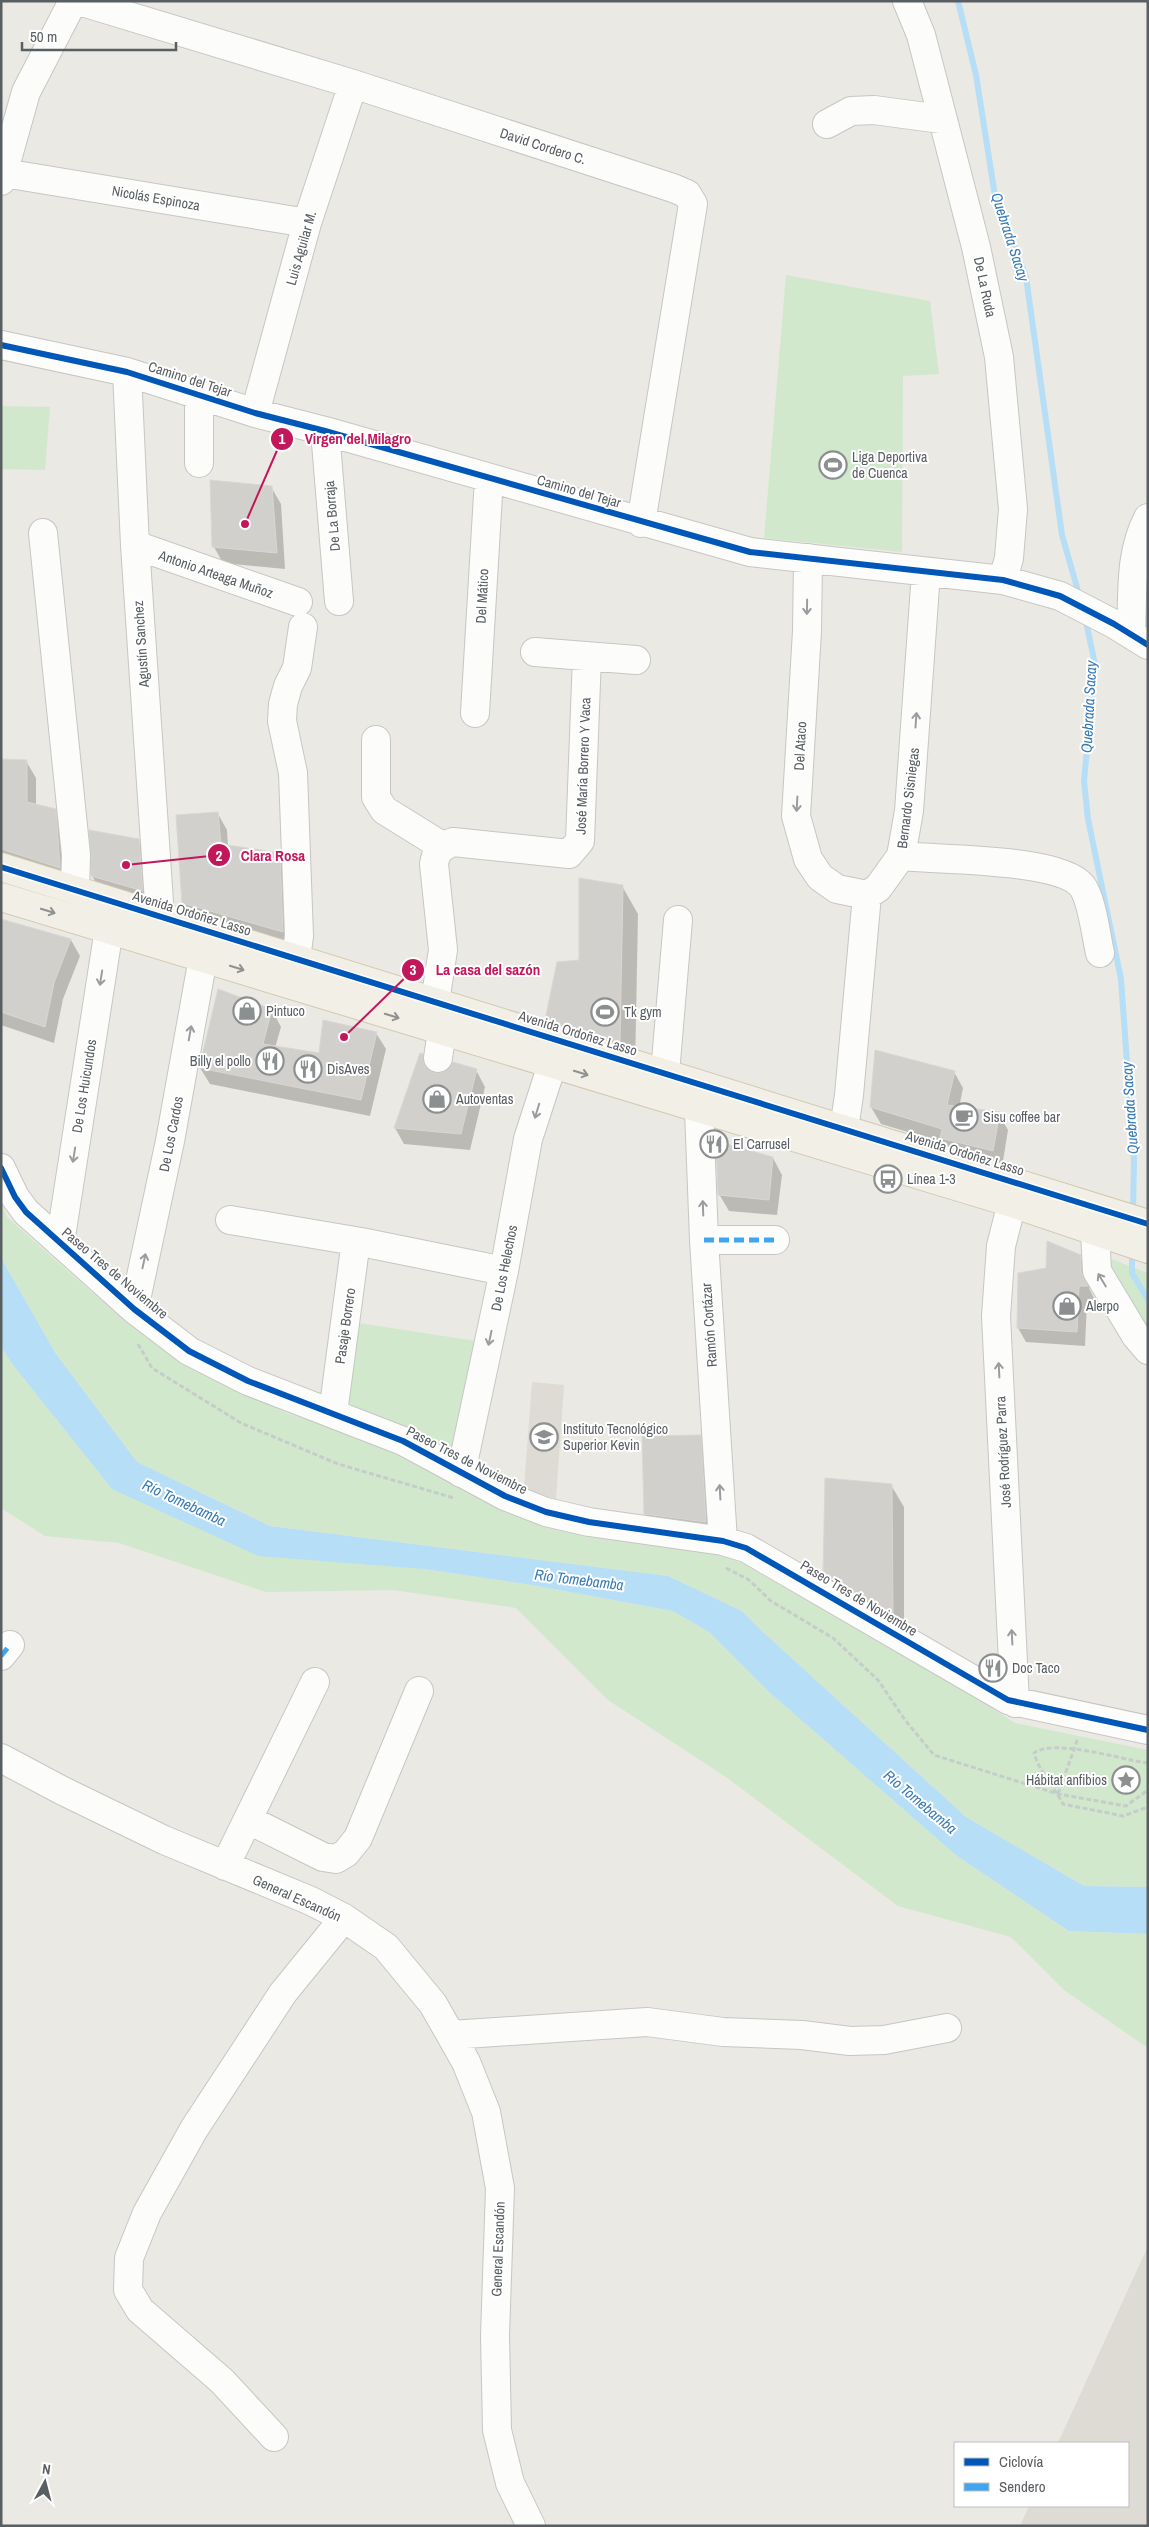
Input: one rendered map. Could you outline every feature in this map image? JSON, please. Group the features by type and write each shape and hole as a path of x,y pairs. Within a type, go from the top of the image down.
{"main road":[{"name":"Avenida Ordoñez Lasso","path":"1,867 844,1129 1094,1218 1148,1249"},
{"name":"Avenida Ordoñez Lasso","path":"1,897 699,1110 1012,1203 1094,1218 1148,1224"}],"street":[{"path":"3,177 26,92 73,1"},
{"name":"David Cordero C.","path":"79,1 353,84 673,188 690,198 693,204 641,523"},
{"name":"De La Ruda","path":"907,1 921,35 941,119 976,247 999,357 1013,510 1009,558 1003,580"},
{"name":"Luis Aguilar M.","path":"254,413 307,224 353,84"},
{"path":"827,124 851,111 874,110 941,119"},
{"name":"Nicolás Espinoza","path":"3,177 307,224"},
{"name":"Camino del Tejar","path":"1,345 127,372 254,413 325,431 641,523 750,552 1003,580 1060,596 1131,634"},
{"name":"Agustín Sanchez","path":"127,372 134,545 159,902 157,916"},
{"path":"199,395 199,463"},
{"name":"De La Borraja","path":"325,431 339,602"},
{"name":"Del Mático","path":"474,713 489,478"},
{"path":"1131,634 1134,560 1141,532 1148,518"},
{"path":"44,533 76,855 75,890"},
{"name":"Antonio Arteaga Muñoz","path":"134,545 300,614 297,668 288,686 283,704 282,721 292,773 299,936 296,959"},
{"name":"Del Ataco","path":"808,558 807,631 796,816 808,859 820,877 837,889 867,895"},
{"name":"Bernardo Sisniegas","path":"867,895 878,888 901,856 909,811 926,572"},
{"path":"535,652 636,660"},
{"name":"José María Borrero Y Vaca","path":"442,846 453,842 556,854 569,854 576,848 580,841 587,656"},
{"path":"376,740 376,797 384,810 442,846 436,854 434,864 443,950 435,1002"},
{"path":"901,856 1012,864 1053,871 1075,879 1084,888 1100,953"},
{"path":"844,1129 849,1095 867,895"},
{"path":"665,1073 678,920"},
{"name":"De Los Huicundos","path":"60,1243 109,929"},
{"name":"De Los Cardos","path":"134,1309 170,1141 203,958"},
{"path":"438,1058 442,1031"},
{"name":"De Los Helechos","path":"459,1486 504,1271 528,1139 552,1065"},
{"name":"Ramón Cortázar","path":"699,1110 704,1240 722,1541"},
{"name":"Paseo Tres de Noviembre","path":"1,1168 15,1196 26,1212 134,1309 189,1351 256,1385 403,1441 459,1486 505,1496 546,1512 589,1522 722,1541 746,1548 1000,1697 1016,1703 1148,1730"},
{"name":"José Rodríguez Parra","path":"1012,1203 1001,1246 996,1316 1016,1703"},
{"path":"1094,1218 1097,1271 1136,1336 1148,1350"},
{"path":"230,1220 361,1242 504,1271"},
{"path":"704,1240 775,1240"},
{"name":"Pasaje Borrero","path":"333,1413 355,1248 361,1242"},
{"path":"225,1866 315,1682"},
{"path":"248,1820 323,1857 336,1859 346,1853 358,1838 419,1691"},
{"name":"General Escandón","path":"1,1758 72,1795 225,1866 311,1901 344,1918 386,1947 433,2004 466,2062 486,2112 500,2188 494,2336 498,2430 510,2482 531,2526"},
{"path":"274,2438 222,2381 140,2310 128,2290 129,2258 147,2213 194,2129 283,1993 344,1918"},
{"path":"451,2035 647,2022 723,2032 802,2035 850,2041 884,2040 947,2028"}],"path":[{"path":"134,1336 152,1368 241,1423 338,1464 459,1486"},
{"path":"725,1568 749,1580 771,1601 833,1638 878,1680 905,1720 934,1755 1058,1794 1126,1806 1148,1790"},
{"path":"1058,1794 1073,1750 1088,1718"},
{"path":"1148,1763 1092,1751 1042,1747 1034,1753 1037,1765 1063,1804 1123,1816 1148,1807"}],"shaded area":[{"name":"Instituto Tecnológico Superior Kevin","path":"532,1382 564,1385 556,1499 524,1488"},
{"path":"1148,2246 1148,2526 1020,2526 1029,2507 1129,2507 1129,2442 1058,2442"}],"green space":[{"path":"786,275 930,301 939,374 903,376 902,552 764,538"},
{"path":"1,406 50,407 45,470 1,469"},
{"path":"1,1201 7,1217 95,1295 182,1363 288,1414 357,1435 496,1504 728,1556 923,1664 1015,1723 1148,1750 1148,1887 1084,1886 966,1817 742,1611 668,1576 270,1526 137,1462 56,1354 1,1258"},
{"path":"1106,1257 1148,1273 1148,1329"},
{"path":"359,1323 476,1341 454,1460 347,1410"},
{"path":"1,1347 13,1365 112,1489 425,1569 532,1585 673,1611 709,1632 768,1691 957,1856 1069,1931 1148,1934 1148,2048 1064,1990 1011,1937 898,1906 726,1777 608,1700 516,1608 393,1590 266,1592 119,1543 45,1536 1,1508"}],"water":[{"name":"Río Tomebamba","path":"1,1258 56,1354 137,1462 270,1526 668,1576 742,1611 966,1817 1084,1886 1148,1887 1148,1934 1069,1931 957,1856 768,1691 709,1632 673,1611 532,1585 425,1569 258,1556 112,1489 13,1365 1,1347"}],"building":[{"path":"210,480 272,486 277,553 212,547"},
{"path":"1,759 27,760 27,802 56,809 60,868 1,849"},
{"path":"218,812 221,844 280,853 283,932 182,903 176,815"},
{"path":"89,830 139,839 143,891 91,876"},
{"path":"579,878 623,885 620,1043 545,1020 557,962 579,960"},
{"path":"1,919 71,939 54,983 45,1027 1,1012"},
{"path":"218,989 272,1009 263,1044 319,1053 323,1020 377,1032 361,1100 199,1068"},
{"path":"875,1050 955,1071 947,1105 1000,1112 993,1151 940,1138 942,1129 870,1107"},
{"name":"Autoventas","path":"420,1053 423,1054 424,1064 428,1070 435,1073 444,1072 453,1062 477,1069 461,1134 394,1128"},
{"path":"716,1141 773,1157 769,1200 718,1195"},
{"path":"1047,1241 1081,1255 1081,1272 1088,1286 1079,1286 1077,1332 1017,1328 1018,1273 1046,1268"},
{"path":"701,1435 706,1522 644,1514 642,1436"},
{"path":"825,1478 892,1484 893,1615 823,1574"}],"waterway":[{"name":"Quebrada Sacay","path":"958,1 976,75 995,196 1026,277 1062,535 1080,598"},
{"name":"Quebrada Sacay","path":"1085,617 1095,664 1084,781 1088,819 1121,979 1134,1160 1133,1212"},
{"name":"Quebrada Sacay","path":"1132,1252 1132,1273 1148,1300"}],"marked path":[{"path":"704,1240 775,1240"},
{"path":"1,1656 10,1645"}],"cycle path":[{"path":"1,345 127,372 255,413 325,431 750,552 1003,580 1060,596 1114,624 1148,645"},
{"path":"1,867 1148,1224"},
{"path":"1,1168 15,1197 26,1212 134,1309 189,1351 248,1381 403,1441 505,1496 546,1512 589,1522 723,1541 746,1548 1008,1700 1148,1730"}],"place":[{"name":"Liga Deportiva de Cuenca","path":"833,465"},
{"name":"Virgen del Milagro","path":"245,524"},
{"name":"Clara Rosa","path":"126,865"},
{"name":"Pintuco","path":"247,1011"},
{"name":"Tk gym","path":"605,1012"},
{"name":"La casa del sazón","path":"344,1037"},
{"name":"Billy el pollo","path":"270,1061"},
{"name":"DisAves","path":"308,1069"},
{"name":"Autoventas","path":"437,1099"},
{"name":"Sisu coffee bar","path":"964,1117"},
{"name":"El Carrusel","path":"714,1144"},
{"name":"Línea 1-3","path":"888,1179"},
{"name":"Alerpo","path":"1067,1306"},
{"name":"Instituto Tecnológico Superior Kevin","path":"544,1437"},
{"name":"Doc Taco","path":"993,1668"},
{"name":"Hábitat anfibios","path":"1126,1780"}]}
